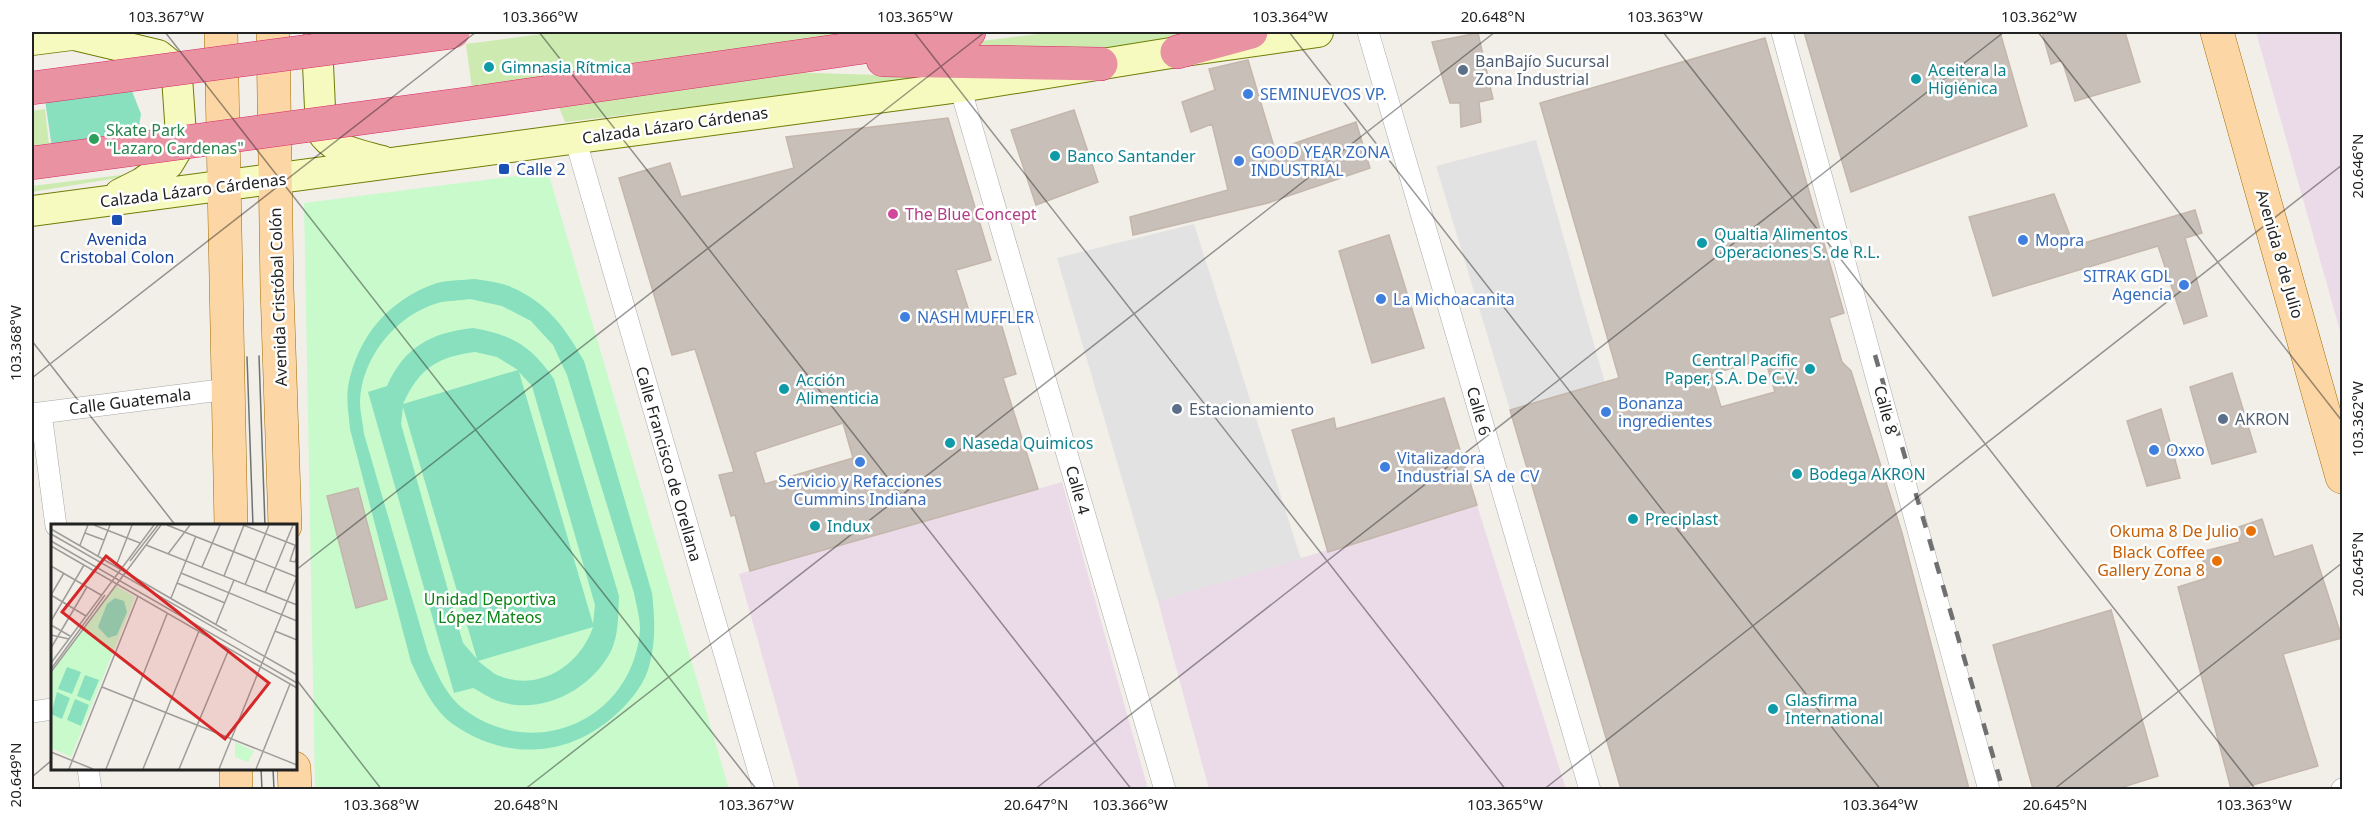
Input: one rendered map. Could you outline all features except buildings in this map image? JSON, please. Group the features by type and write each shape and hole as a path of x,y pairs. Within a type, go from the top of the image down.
{"highway":[{"path":"32,88 453,32"},
{"path":"32,162 480,102 969,32"},
{"path":"1177,51 1251,32"},
{"path":"782,58 1101,64"}],"main road":[{"path":"221,32 231,524"},
{"name":"Avenida Cristóbal Colón","path":"273,32 274,180 285,524"},
{"path":"323,32 317,43 321,130 325,138 335,145 389,163"},
{"name":"Calzada Lázaro Cárdenas","path":"32,212 960,87 1177,51 1318,32"},
{"name":"Avenida 8 de Julio","path":"2217,32 2343,477"},
{"path":"32,40 87,33 158,55 168,63 177,77 181,135 177,149 168,164 156,174 104,202"},
{"path":"225,247 254,264 277,289"},
{"path":"236,770 236,789"},
{"path":"294,770 295,789"}],"street":[{"name":"Calle 6","path":"1368,32 1590,789"},
{"name":"Calle 8","path":"1782,32 1989,789"},
{"name":"Calle 4","path":"960,87 1165,789"},
{"name":"Calle Francisco de Orellana","path":"574,138 764,789"},
{"name":"Calle Guatemala","path":"36,413 228,389"},
{"path":"36,413 56,524"},
{"path":"32,712 51,709"},
{"path":"88,770 91,789"}],"shaded area":[{"path":"2256,32 2342,32 2342,338"},
{"path":"1536,140 1605,383 1510,410 1436,166"},
{"name":"Estacionamiento","path":"1194,224 1301,559 1158,601 1057,258"},
{"path":"1062,482 1148,789 800,789 739,574"},
{"path":"1477,505 1566,789 1209,789 1158,601"}],"green space":[{"path":"557,32 874,32 472,89 466,44"},
{"path":"1054,32 1218,32 1108,54 916,49"},
{"name":"Skate Park \"Lazaro Cardenas\"","path":"123,68 141,114 133,164 56,175 42,80"},
{"path":"783,72 944,77 565,122 559,107"},
{"path":"45,109 49,144 32,147 32,111"},
{"path":"178,168 32,192 32,186"},
{"name":"Unidad Deportiva López Mateos","path":"548,172 729,789 315,789 304,203"},
{"path":"475,279 507,285 535,301 562,327 584,361 652,593 654,641 648,670 638,690 629,702 595,731 555,747 535,750 514,749 494,744 454,725 440,712 419,679 411,662 350,429 347,392 352,369 367,336 378,322 404,299 420,290 442,282","holes":["470,299 502,306 531,321 553,345 567,375 634,593 639,620 640,629 634,660 620,687 601,708 577,723 550,731 522,732 493,725 465,710 452,698 443,684 428,653 364,434 360,410 362,386 374,355 384,340 408,317 446,301"]},
{"path":"473,328 487,331 520,344 537,358 554,379 619,596 615,638 611,651 602,665 578,688 547,702 514,705 495,700 473,688 454,693 368,392 387,386 402,361 421,344 458,330","holes":["475,352 497,357 518,370 403,404 423,373 439,361","519,372 532,386 595,605 593,624","403,407 477,659 463,643 401,424","593,627 587,641 568,664 542,678 527,681 512,680 497,675 478,661"]}],"tram line":[{"path":"259,356 265,524"},
{"path":"247,357 253,524"},
{"path":"261,770 262,790"},
{"path":"273,770 274,790"}],"railway":[{"path":"1875,355 2003,790"}],"place":[{"name":"Gimnasia Rítmica","path":"489,67"},
{"name":"BanBajío Sucursal Zona Industrial","path":"1463,70"},
{"name":"Aceitera la Higiénica","path":"1916,79"},
{"name":"SEMINUEVOS VP.","path":"1248,94"},
{"name":"Skate Park \"Lazaro Cardenas\"","path":"94,139"},
{"name":"Banco Santander","path":"1055,156"},
{"name":"GOOD YEAR ZONA INDUSTRIAL","path":"1239,161"},
{"name":"Calle 2","path":"504,169"},
{"name":"The Blue Concept","path":"893,214"},
{"name":"Avenida Cristobal Colon","path":"117,220"},
{"name":"Mopra","path":"2023,240"},
{"name":"Qualtia Alimentos Operaciones S. de R.L.","path":"1702,243"},
{"name":"SITRAK GDL Agencia","path":"2184,285"},
{"name":"La Michoacanita","path":"1381,299"},
{"name":"NASH MUFFLER","path":"905,317"},
{"name":"Central Pacific Paper, S.A. De C.V.","path":"1810,369"},
{"name":"Acción Alimenticia","path":"784,389"},
{"name":"Estacionamiento","path":"1177,409"},
{"name":"Bonanza ingredientes","path":"1606,412"},
{"name":"AKRON","path":"2223,419"},
{"name":"Naseda Quimicos","path":"950,443"},
{"name":"Oxxo","path":"2154,450"},
{"name":"Servicio y Refacciones Cummins Indiana","path":"860,462"},
{"name":"Vitalizadora Industrial SA de CV","path":"1385,467"},
{"name":"Bodega AKRON","path":"1797,474"},
{"name":"Preciplast","path":"1633,519"},
{"name":"Indux","path":"815,526"},
{"name":"Okuma 8 De Julio","path":"2251,531"},
{"name":"Black Coffee Gallery Zona 8","path":"2217,561"},
{"name":"Glasfirma International","path":"1773,709"}]}
